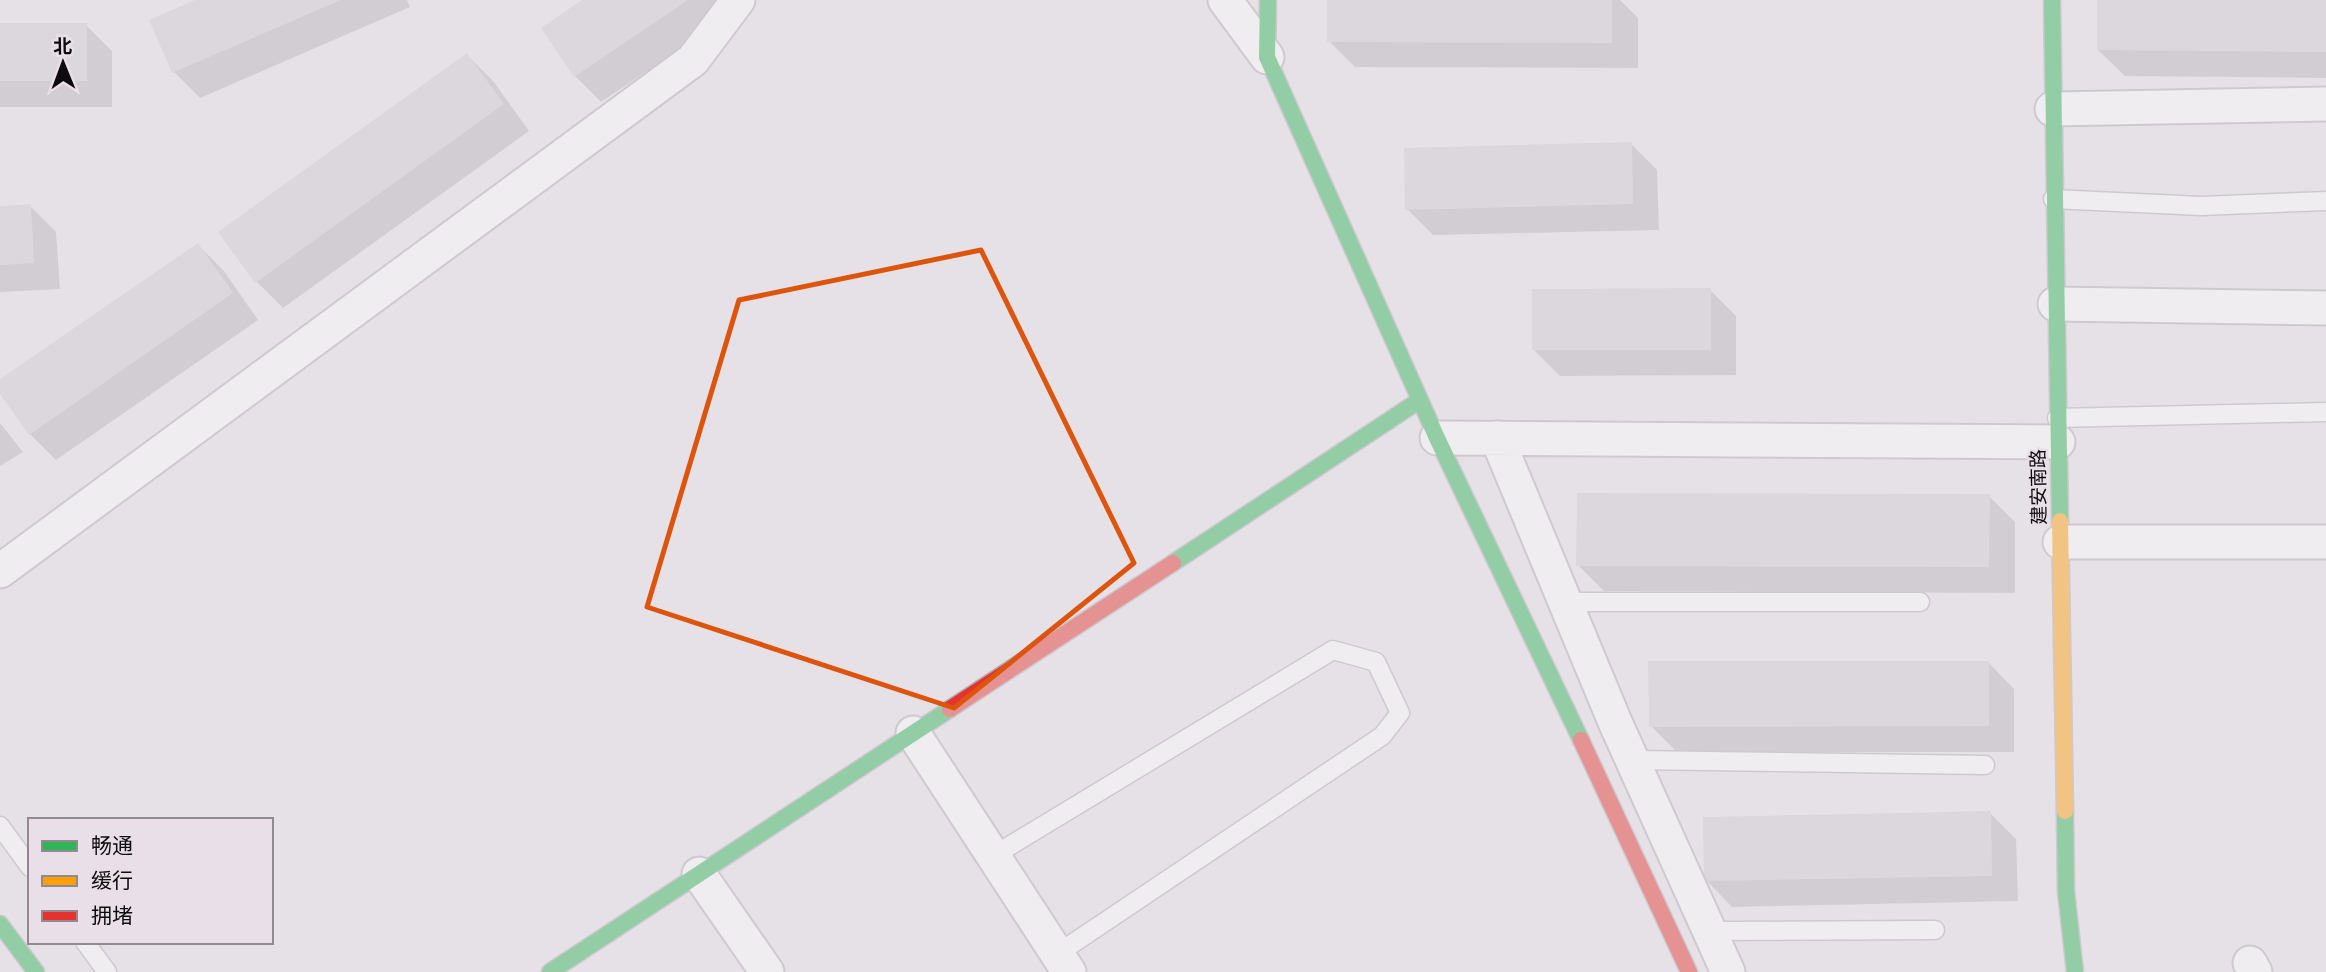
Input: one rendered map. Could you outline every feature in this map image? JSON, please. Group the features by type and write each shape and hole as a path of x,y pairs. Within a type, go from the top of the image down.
{"main road":[{"path":"1268,0 1267,57 1437,438 1689,972"},
{"name":"建安南路","path":"2052,0 2053,199 2066,891 2076,972"},
{"path":"550,972 1420,400"},
{"path":"0,924 36,972"}],"street":[{"path":"1225,0 1267,57"},
{"path":"0,571 693,60 739,5"},
{"path":"2052,109 2326,104"},
{"path":"2055,304 2326,308"},
{"path":"1437,438 2057,430"},
{"path":"1497,438 1632,760 1728,972"},
{"path":"2060,542 2326,542"},
{"path":"913,733 1063,963"},
{"path":"699,874 767,972"}],"lane":[{"path":"2053,199 2201,206 2326,201"},
{"path":"2057,430 2326,412"},
{"path":"1565,602 1920,602"},
{"path":"993,856 1333,650 1376,662 1400,713 1382,736 1063,963"},
{"path":"1632,760 1985,765"},
{"path":"0,826 28,864"},
{"path":"1710,931 1935,930"},
{"path":"86,944 107,972"}],"highlighted area":[{"path":"981,250 1134,563 954,708 647,607 739,300"}],"building":[{"path":"195,0 341,0 172,73 149,20"},
{"path":"582,0 688,0 574,77 541,28"},
{"path":"1327,0 1612,0 1612,43 1327,42"},
{"path":"2097,0 2326,0 2326,52 2097,50"},
{"path":"0,23 87,23 87,81 0,81"},
{"path":"467,53 504,104 255,283 218,232"},
{"path":"1632,142 1633,204 1405,210 1404,148"},
{"path":"31,204 34,263 0,265 0,206"},
{"path":"198,243 233,293 29,435 0,394 0,379"},
{"path":"1711,288 1711,350 1532,350 1532,289"},
{"path":"1577,493 1990,494 1989,567 1576,566"},
{"path":"1648,661 1989,661 1989,726 1649,727"},
{"path":"1991,811 1992,876 1704,881 1703,817"}],"traffic: fast":[{"path":"1268,0 1267,57 1437,438 1581,740"},
{"path":"2052,0 2060,521"},
{"path":"1173,563 1420,400"},
{"path":"550,972 950,709"},
{"path":"2065,811 2066,891 2075,972"},
{"path":"0,924 36,972"}],"traffic: slow":[{"path":"2060,521 2065,811"}],"traffic: jam":[{"path":"950,709 1173,563"},
{"path":"1581,740 1689,972"}]}
